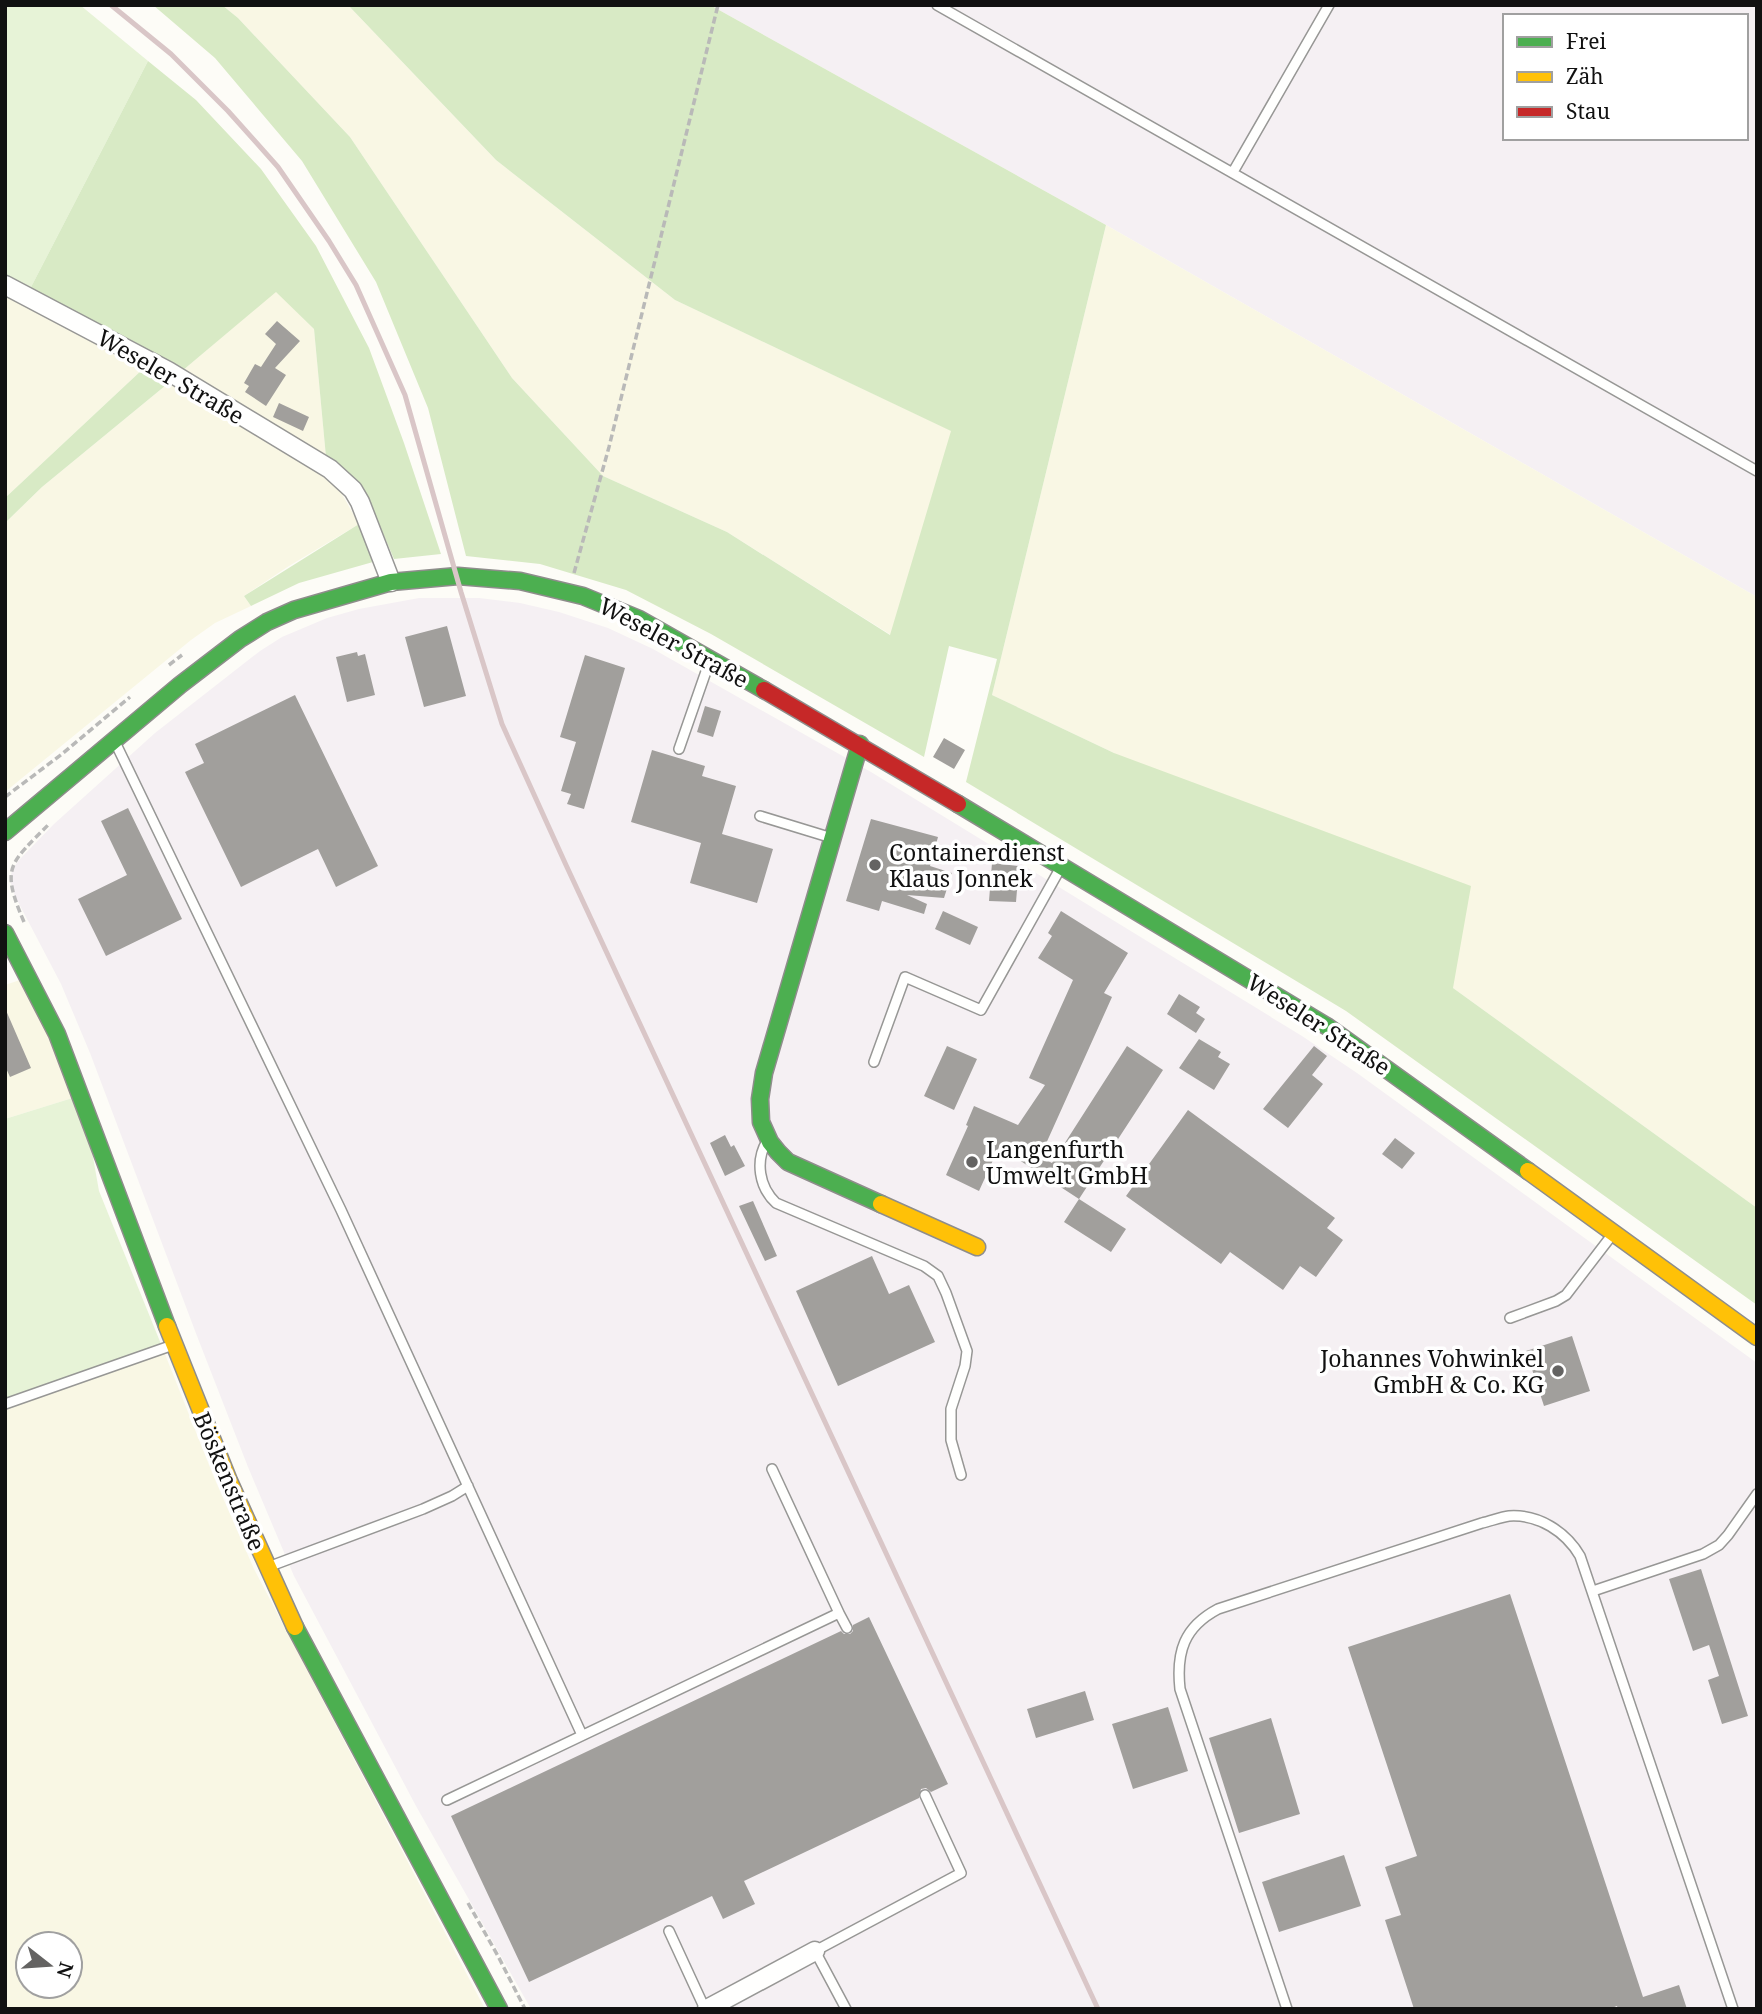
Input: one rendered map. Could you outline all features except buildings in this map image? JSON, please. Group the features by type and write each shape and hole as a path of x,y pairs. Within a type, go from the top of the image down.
{"street":[{"name":"Weseler Straße","path":"5,285 168,372 330,469 353,490 360,502 391,582"},
{"name":"Weseler Straße","path":"5,832 180,685 267,622 332,598 391,582 458,576 550,586 610,606 639,619 710,658 860,744 1328,1027 1452,1114 1757,1337"},
{"path":"860,744 762,1082 759,1107 761,1124 767,1140 788,1162 977,1247"},
{"name":"Böskenstraße","path":"5,933 57,1034 174,1345 267,1568 303,1643 499,2009"},
{"path":"706,2009 815,1951"}],"lane":[{"path":"937,5 1757,471"},
{"path":"1233,172 1329,5"},
{"path":"679,749 710,658"},
{"path":"114,741 341,1210 582,1735"},
{"path":"760,816 832,838"},
{"path":"874,1062 905,977 981,1010 1062,866"},
{"path":"767,1140 760,1154 760,1174 769,1197 776,1203 924,1266 937,1276 967,1351 951,1409 951,1440 961,1475"},
{"path":"1510,1318 1566,1295 1613,1234"},
{"path":"5,1404 174,1345"},
{"path":"772,1469 847,1628"},
{"path":"267,1568 423,1509 468,1486"},
{"path":"1593,1591 1703,1554 1718,1545 1757,1494"},
{"path":"1287,2009 1180,1689 1178,1671 1182,1649 1191,1629 1200,1619 1218,1609 1510,1516 1539,1522 1564,1534 1580,1556 1733,2009"},
{"path":"447,1800 839,1613"},
{"path":"846,2009 815,1951 961,1873 925,1795"},
{"path":"669,1931 706,2009"}],"path":[{"path":"566,576 572,578 608,447 718,5"},
{"path":"163,670 183,654"},
{"path":"5,797 133,695"},
{"path":"29,932 10,896 7,871 11,863 52,821"},
{"path":"467,1902 525,2009"}],"shaded area":[{"path":"222,5 348,5 496,160 675,300 952,431 891,635 727,532 603,476 512,378 350,137 238,18"},
{"path":"710,5 1757,5 1757,597 1106,225"},
{"path":"1106,225 1757,597 1757,1208 1453,988 1114,753 992,695"},
{"path":"276,291 314,329 326,457 182,371"},
{"path":"5,294 144,368 5,498"},
{"path":"171,381 324,474 339,489 359,524 244,596 251,606 215,623 191,640 5,792 5,523 42,487"},
{"path":"419,598 479,598 520,603 608,628 653,649 871,772 1302,1036 1757,1363 1757,2009 531,2009 416,1806 294,1576 248,1467 90,1053 61,984 15,896 10,881 12,870 19,860 54,824 155,733 260,651 282,637 327,618"},
{"path":"29,977 82,1095 5,1119 5,985"},
{"path":"163,1349 254,1569 485,2009 5,2009 5,1402"}],"green space":[{"path":"5,5 80,5 148,61 30,289 5,279"},
{"path":"153,5 222,5 238,18 350,137 512,378 603,476 727,532 890,635 951,431 675,300 496,160 348,5 710,5 1106,225 992,695 1114,753 1471,886 1453,988 1757,1208 1757,1305 1346,1011 966,782 997,659 949,646 924,757 711,634 626,590 540,564 466,556 428,408 376,282 302,161 215,58"},
{"path":"148,61 196,100 261,169 316,246 369,348 441,554 394,559 363,487 326,457 314,329 276,292 182,371 30,289"},
{"path":"144,368 171,381 42,487 5,523 5,498"},
{"path":"359,524 373,562 299,583 251,606 244,596"},
{"path":"82,1095 99,1191 163,1349 5,1404 5,1119"}],"railway":[{"path":"111,5 171,54 228,111 278,167 356,285 405,395 502,724 1098,2009"}],"traffic: fast":[{"path":"5,832 180,685 240,639 267,622 294,610 391,582 458,576 520,581 583,596 639,619 764,690"},
{"path":"860,744 764,1073 760,1099 761,1122 770,1142 788,1162 881,1204"},
{"path":"958,804 1328,1027 1528,1171"},
{"path":"5,933 57,1034 167,1326"},
{"path":"295,1627 499,2009"}],"traffic: slow":[{"path":"1528,1171 1757,1337"},
{"path":"881,1204 977,1247"},
{"path":"167,1326 229,1481 295,1627"}],"traffic: jam":[{"path":"764,690 958,804"}],"place":[{"name":"Containerdienst Klaus Jonnek","path":"875,865"},
{"name":"Langenfurth Umwelt GmbH","path":"972,1162"},
{"name":"Johannes Vohwinkel GmbH & Co. KG","path":"1558,1371"}]}
